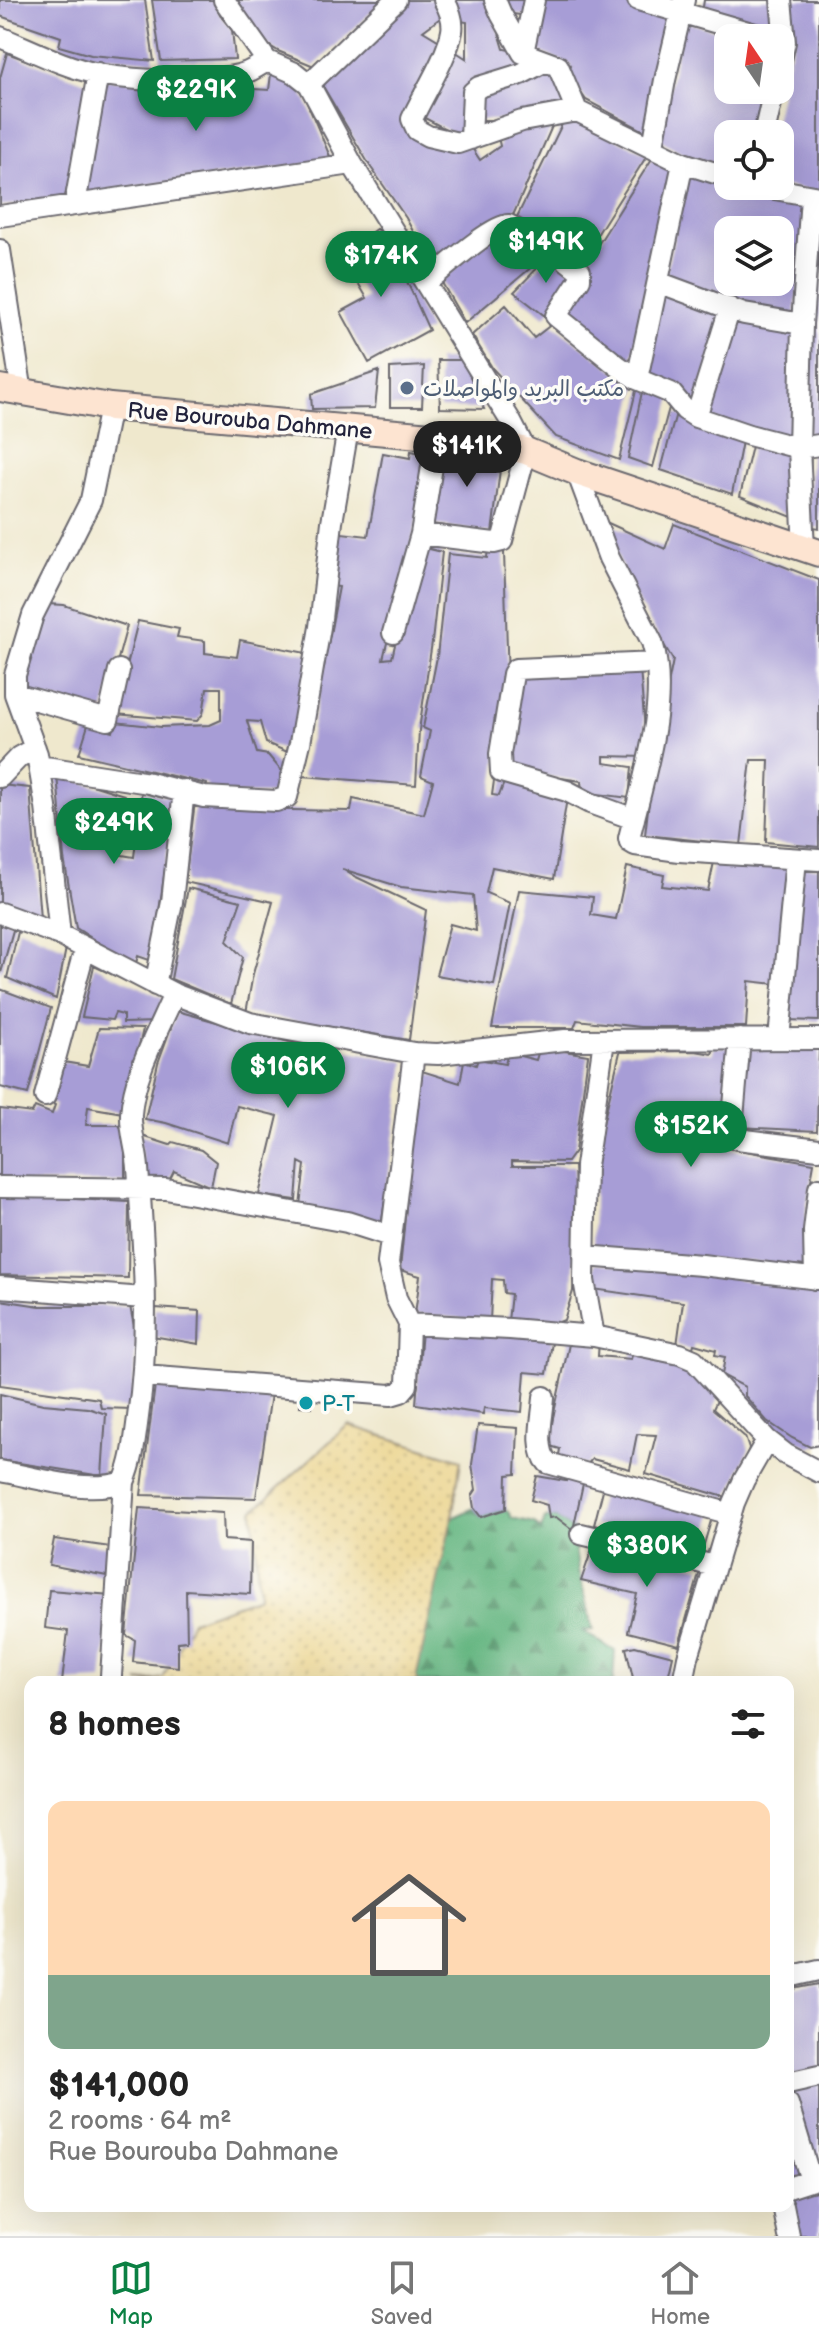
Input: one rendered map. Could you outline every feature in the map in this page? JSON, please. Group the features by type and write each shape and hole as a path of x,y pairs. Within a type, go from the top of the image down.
{"street":[{"path":"224,0 267,61 295,73 309,84 352,164 427,282 526,451 502,541 494,543 421,534"},
{"path":"309,84 396,0"},
{"path":"444,0 452,23 449,42 412,119 417,130 458,143 522,121 577,111 683,163 714,173"},
{"path":"495,0 523,53 558,66 577,111"},
{"path":"523,53 534,0"},
{"path":"638,0 682,6 721,24"},
{"path":"779,24 781,0"},
{"path":"653,146 682,6"},
{"path":"0,37 61,62 98,73 149,79 223,77 248,72 267,61"},
{"path":"471,139 473,92 544,62"},
{"path":"75,204 98,73"},
{"path":"637,379 683,163"},
{"path":"0,216 352,164"},
{"path":"794,193 815,197 802,324 812,551"},
{"path":"427,282 490,232 504,224 509,225 560,255 580,271 580,279 556,316 637,379 671,393 685,410 696,417 749,435 809,446"},
{"path":"0,250 11,390"},
{"path":"658,282 759,317 802,324"},
{"path":"696,417 730,308"},
{"name":"Rue Bourouba Dahmane","path":"11,390 110,407 486,441 526,451 577,472 812,551"},
{"path":"60,935 46,807 37,757 10,680 33,615 91,500 110,407"},
{"path":"0,777 19,757 37,757 220,799 276,801 287,797 300,743 317,642 332,522 348,429"},
{"path":"393,633 421,534 437,436"},
{"path":"577,472 609,558 652,642 656,663 653,741 629,838 635,845 679,851 819,860"},
{"path":"634,819 567,791 501,772 500,754 516,669 656,663"},
{"path":"10,680 108,720 119,670"},
{"path":"155,985 172,902 184,790"},
{"path":"779,1039 796,859"},
{"path":"0,913 60,935 174,994 250,1023 414,1053 438,1054 565,1040 819,1039"},
{"path":"45,1096 85,948"},
{"path":"111,1676 124,1482 132,1463 144,1376 144,1236 131,1111 139,1075 174,994"},
{"path":"740,1039 733,1135 737,1139 819,1149"},
{"path":"594,1336 584,1280 586,1166 604,1040"},
{"path":"144,1376 391,1395 401,1392 407,1385 409,1324 391,1285 388,1263 414,1053"},
{"path":"0,1187 166,1189 286,1209 347,1222 391,1236"},
{"path":"584,1256 702,1265 817,1279 814,1231 819,1188"},
{"path":"0,1287 144,1298"},
{"path":"409,1324 594,1336 680,1354 694,1360 767,1440 785,1454 819,1472"},
{"path":"544,1397 541,1445 548,1463 731,1514"},
{"path":"684,1676 731,1514 744,1480 767,1440"},
{"path":"0,1471 86,1486 109,1486 124,1482"},
{"path":"581,1534 715,1566"},
{"path":"794,1976 819,1970"},
{"path":"794,2082 819,2076"},
{"path":"794,2121 815,2179 794,2186"},
{"path":"784,2212 789,2236"}],"green space":[{"path":"474,1508 481,1517 506,1509 512,1518 534,1523 541,1530 545,1518 556,1517 573,1530 578,1570 593,1630 582,1631 615,1651 613,1676 416,1676 452,1518"}],"sand":[{"path":"348,1425 461,1460 452,1518 416,1676 164,1676 192,1621 259,1597 253,1511"}],"building":[{"path":"0,0 145,0 154,61 91,55 59,46 61,37 0,16"},
{"path":"152,0 213,0 232,30 235,59 161,61"},
{"path":"230,0 384,0 314,66 278,51 256,37"},
{"path":"404,0 436,0 447,13 423,31 441,42 411,107 402,116 417,141 472,148 480,160 500,146 498,137 523,121 553,124 511,220 434,271 406,218 370,166 324,88 325,73"},
{"path":"449,0 489,0 504,49 519,52 521,71 473,79 459,136 419,115 450,48 467,59 467,22 455,20"},
{"path":"498,0 530,0 528,16 505,13"},
{"path":"538,0 622,0 674,13 648,133 586,100 568,74 571,65 529,47"},
{"path":"704,0 774,0 773,24 746,24 702,14"},
{"path":"789,0 819,0 819,192 794,188 794,120 775,120 779,104 794,104"},
{"path":"683,21 714,30 714,104 761,104 759,120 714,120 714,164 688,156 659,139"},
{"path":"7,53 94,85 64,200 0,206 0,78"},
{"path":"555,67 565,109 506,120 475,120 475,94"},
{"path":"271,74 298,82 332,161 79,194 99,79 269,90"},
{"path":"566,116 648,154 581,260 516,219"},
{"path":"653,157 675,168 630,366 563,314 591,273 584,267"},
{"path":"688,173 714,181 714,200 808,201 795,315 755,310 712,296 666,273"},
{"path":"814,203 819,204 819,439 808,441"},
{"path":"504,226 540,260 465,323 441,281"},
{"path":"376,229 385,233 429,330 369,363 341,312 367,298 341,254"},
{"path":"550,255 578,276 545,316 514,292"},
{"path":"661,289 725,311 697,403 643,380"},
{"path":"506,305 534,338 552,324 637,387 619,460 556,437 493,369 472,335"},
{"path":"734,317 800,325 797,445 699,414"},
{"path":"438,360 463,360 484,409 440,408"},
{"path":"424,366 422,407 390,407 390,368"},
{"path":"379,371 375,408 312,409 311,394"},
{"path":"643,387 672,397 653,467 628,458"},
{"path":"676,413 743,436 732,494 661,470"},
{"path":"754,438 796,450 797,519 740,496"},
{"path":"446,442 502,454 492,533 430,524"},
{"path":"411,451 426,454 416,525 383,659 392,658 413,565 425,548 442,552 419,730 416,785 303,776 339,587 327,585 333,532 368,536 383,453 410,458"},
{"path":"819,451 819,528 808,526 811,452"},
{"path":"606,522 665,549 674,524 819,580 819,847 766,842 769,760 751,760 741,845 645,835 655,751 673,660 628,585"},
{"path":"488,548 504,552 508,681 492,795 499,796 506,777 567,798 554,879 492,867 486,893 510,903 494,985 436,975 450,924 476,931 473,895 401,887 342,869 426,910 409,1040 246,1013 253,974 273,902 185,882 195,802 236,802 237,809 351,811 353,799 424,814 433,781 421,776 430,731 423,728 437,657 448,554 487,558"},
{"path":"48,604 64,605 127,626 104,710 22,693 31,648"},
{"path":"138,621 179,629 177,637 205,641 205,653 237,657 240,640 311,654 290,753 266,743 260,722 247,721 257,753 268,755 286,776 283,794 206,794 207,784 79,754 88,725 113,732 115,722 161,727 210,725 221,720 221,688 207,688 203,714 197,721 115,714"},
{"path":"640,668 647,757 604,756 604,763 632,767 629,798 582,792 581,781 505,770 518,670"},
{"path":"57,774 124,795 116,854 134,857 142,790 175,798 152,961 138,956 136,963 76,928 64,858"},
{"path":"0,785 30,788 40,919 0,905"},
{"path":"715,857 789,868 776,984 749,981 746,1027 640,1027 577,1020 574,1028 492,1028 519,890 593,897 591,915 616,919 627,867 664,875 662,886 708,891"},
{"path":"802,866 819,868 819,1021 786,1020"},
{"path":"188,888 241,901 227,941 243,957 231,1004 171,979"},
{"path":"0,917 15,923 1,973 0,973"},
{"path":"19,928 66,948 56,999 7,978"},
{"path":"94,966 163,998 156,1022 123,1023 123,1015 115,1013 112,1020 82,1017"},
{"path":"0,989 51,1008 28,1094 0,1087"},
{"path":"177,1011 296,1044 405,1062 381,1227 300,1205 305,1165 299,1162 296,1200 259,1195 278,1116 237,1106 228,1143 145,1119 158,1063"},
{"path":"99,1028 143,1029 123,1113 88,1107 86,1125 119,1125 125,1135 125,1182 0,1183 0,1109 32,1113 35,1107 52,1114 55,1105 48,1102 57,1061 88,1066"},
{"path":"540,1047 588,1055 575,1151 567,1162 512,1161 512,1166 574,1166 573,1291 564,1320 554,1324 508,1321 511,1294 504,1293 503,1280 492,1279 490,1321 415,1314 420,1276 400,1270 419,1070 460,1083 464,1061 476,1065 478,1059 505,1064 508,1053 536,1060"},
{"path":"715,1047 736,1048 724,1141 665,1128 664,1137 814,1163 806,1209 805,1266 593,1250 595,1158 620,1052 695,1051 712,1054"},
{"path":"744,1049 819,1049 817,1131 737,1127"},
{"path":"139,1135 170,1145 173,1142 201,1150 216,1162 211,1187 174,1171 169,1181 144,1181"},
{"path":"0,1195 129,1202 128,1278 0,1275"},
{"path":"595,1263 710,1272 752,1282 791,1286 790,1282 819,1285 819,1445 810,1447 767,1421 745,1396 745,1387 722,1375 725,1357 715,1355 716,1350 694,1344 692,1351 677,1345 683,1302 593,1289"},
{"path":"0,1300 40,1306 130,1306 136,1337 132,1409 101,1408 99,1399 0,1385"},
{"path":"155,1308 200,1311 199,1344 152,1336"},
{"path":"422,1330 553,1336 547,1374 525,1372 522,1412 484,1408 483,1414 416,1404"},
{"path":"571,1335 599,1341 598,1356 631,1359 634,1348 686,1361 720,1394 713,1409 745,1437 749,1449 728,1498 646,1474 656,1435 637,1434 630,1469 592,1459 587,1465 558,1461 560,1449 547,1445"},
{"path":"155,1385 271,1394 256,1498 141,1495"},
{"path":"0,1394 43,1404 88,1408 106,1414 102,1476 0,1460"},
{"name":"P-T","path":"301,1399 312,1400 312,1407 300,1406"},
{"path":"478,1425 518,1428 516,1474 507,1475 506,1509 481,1517 474,1508 472,1496 476,1490 472,1464"},
{"path":"537,1476 566,1481 567,1476 584,1479 573,1530 556,1517 549,1518 547,1505 531,1500"},
{"path":"604,1486 713,1514 702,1551 594,1525"},
{"path":"139,1508 223,1513 224,1540 251,1542 250,1594 186,1590 187,1641 178,1642 178,1667 133,1662 135,1640 126,1635"},
{"path":"54,1539 111,1547 107,1576 49,1565"},
{"path":"594,1543 701,1567 679,1645 628,1632 637,1594 581,1581"},
{"path":"49,1590 111,1595 102,1676 63,1676 68,1631 45,1628"},
{"path":"635,1646 673,1656 668,1676 633,1676 626,1648"},
{"path":"819,1984 819,2070 794,2076 794,1989"},
{"path":"819,2081 819,2172 812,2174 794,2108 794,2088"},
{"path":"794,2138 806,2176 794,2180"},
{"path":"819,2181 819,2236 796,2236 792,2212 794,2190"}],"place":[{"name":"مكتب البريد والمواصلات","path":"407,388"},
{"name":"P-T","path":"306,1403"}]}
